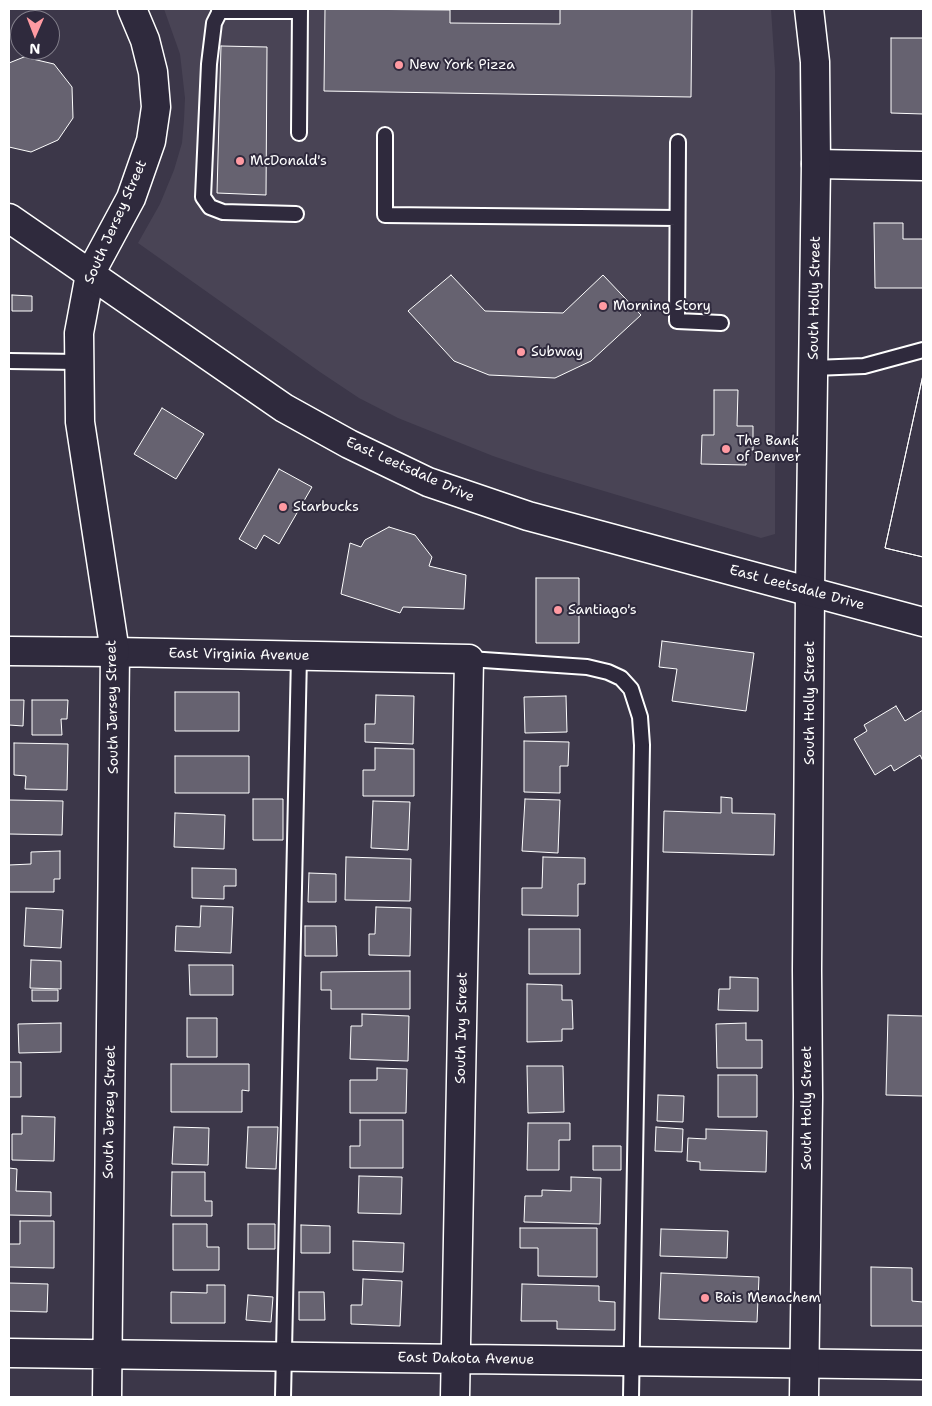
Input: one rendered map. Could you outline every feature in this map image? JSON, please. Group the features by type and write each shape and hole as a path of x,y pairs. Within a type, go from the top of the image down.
{"street":[{"name":"South Jersey Street","path":"107,1397 115,652 82,444 78,362 82,311 90,274 131,198 151,141 156,107 153,72 145,40 132,9"},
{"name":"South Holly Street","path":"804,1397 808,1097 807,970 810,592 816,164 815,62 809,9"},
{"path":"816,164 923,166"},
{"name":"East Leetsdale Drive","path":"9,218 284,408 342,440 421,478 470,498 528,516 923,622"},
{"name":"East Virginia Avenue","path":"9,650 469,659"},
{"name":"South Ivy Street","path":"456,1397 469,659"},
{"name":"East Dakota Avenue","path":"9,1353 923,1366"}],"lane":[{"path":"296,214 223,212 210,207 203,198 209,64 214,23 220,10 300,10 299,133"},
{"path":"385,135 385,215 677,218"},
{"path":"678,142 677,321 721,323"},
{"path":"814,368 864,366 923,350"},
{"path":"9,361 78,362"},
{"path":"283,1397 299,656"},
{"path":"469,659 587,667 608,672 621,678 631,689 640,717 642,745 631,1397"}],"shaded area":[{"path":"164,9 771,9 775,70 775,534 761,538 537,471 493,456 398,418 359,398 320,372 138,243 160,204 174,170 182,143 185,98 180,54"}],"building":[{"path":"325,9 450,10 450,23 560,24 560,9 692,9 691,97 324,91"},
{"path":"891,38 923,38 923,114 891,113"},
{"path":"221,46 267,47 266,195 217,193"},
{"path":"16,60 37,60 54,64 72,87 73,118 58,140 31,152 9,147 9,63"},
{"path":"874,223 903,223 903,239 923,239 923,288 875,288"},
{"path":"451,275 485,311 563,313 603,275 641,315 591,361 555,378 489,375 454,361 408,311"},
{"path":"12,295 32,296 32,311 12,311"},
{"path":"923,375 923,557 885,548"},
{"path":"923,375 923,557 885,548"},
{"path":"714,390 738,390 737,426 753,426 753,450 746,450 746,465 701,464 702,435 714,435"},
{"path":"162,408 204,434 176,479 134,454"},
{"path":"279,469 312,487 279,544 264,535 256,549 239,539"},
{"path":"389,527 415,535 432,557 429,566 466,575 464,609 403,607 400,613 341,594 350,543 361,547 365,540"},
{"path":"536,578 579,578 579,643 536,643"},
{"path":"662,641 754,653 746,711 672,701 677,669 659,667"},
{"path":"175,692 239,692 239,731 175,731"},
{"path":"376,695 414,696 413,744 365,742 365,724 375,724"},
{"path":"566,696 567,732 525,733 524,697"},
{"path":"9,700 24,700 23,726 9,725"},
{"path":"32,700 68,700 67,719 61,719 62,735 32,735"},
{"path":"896,706 905,721 923,710 923,761 920,755 894,771 891,765 875,775 854,739 867,731 864,725"},
{"path":"524,741 569,742 568,766 560,766 560,793 524,792"},
{"path":"14,743 68,744 67,790 25,789 26,776 14,775"},
{"path":"375,748 414,749 414,796 363,796 363,770 375,770"},
{"path":"175,756 249,756 249,793 175,793"},
{"path":"721,797 732,798 732,813 775,814 774,855 663,852 664,811 721,813"},
{"path":"253,799 283,799 283,840 253,840"},
{"path":"525,799 560,800 558,853 522,851"},
{"path":"9,800 63,801 62,835 9,834"},
{"path":"373,801 410,802 408,850 371,848"},
{"path":"175,813 225,815 224,849 174,847"},
{"path":"60,851 60,879 54,879 54,892 9,892 9,865 31,864 31,852"},
{"path":"346,857 411,859 410,901 345,900"},
{"path":"543,857 585,858 585,884 578,884 578,916 522,915 522,888 542,888"},
{"path":"192,868 236,869 236,886 224,886 224,899 192,898"},
{"path":"309,873 336,874 336,902 308,902"},
{"path":"201,906 233,907 231,953 175,951 176,926 200,927"},
{"path":"376,907 411,908 410,956 369,955 369,934 375,934"},
{"path":"26,908 63,910 61,948 24,946"},
{"path":"305,926 336,926 337,956 305,956"},
{"path":"529,929 580,929 580,974 529,974"},
{"path":"31,960 61,961 61,989 30,988"},
{"path":"189,965 233,965 233,995 190,995"},
{"path":"410,971 410,1009 331,1009 331,990 321,990 321,972"},
{"path":"730,977 758,978 758,1011 718,1010 719,989 730,989"},
{"path":"527,984 562,985 562,1000 572,1000 573,1029 562,1029 562,1041 527,1042"},
{"path":"32,990 58,990 58,1001 32,1001"},
{"path":"362,1014 409,1016 408,1061 350,1059 351,1026 362,1026"},
{"path":"888,1015 923,1016 923,1096 886,1095"},
{"path":"187,1018 217,1018 217,1057 187,1057"},
{"path":"61,1023 61,1052 19,1053 18,1024"},
{"path":"746,1023 746,1040 762,1040 762,1068 717,1068 716,1024"},
{"path":"9,1062 21,1062 21,1097 9,1097"},
{"path":"171,1064 249,1064 249,1091 242,1090 242,1112 171,1112"},
{"path":"527,1066 563,1066 564,1112 528,1113"},
{"path":"377,1068 407,1069 406,1113 350,1113 350,1080 377,1080"},
{"path":"718,1075 757,1075 757,1117 718,1117"},
{"path":"658,1095 684,1096 683,1122 657,1121"},
{"path":"22,1116 55,1117 54,1161 12,1160 12,1134 22,1134"},
{"path":"360,1120 403,1120 403,1168 350,1168 350,1146 360,1146"},
{"path":"528,1123 570,1123 570,1140 559,1140 559,1170 527,1170"},
{"path":"174,1127 209,1128 208,1165 172,1164"},
{"path":"248,1127 278,1127 276,1169 246,1168"},
{"path":"656,1127 683,1129 682,1152 655,1151"},
{"path":"706,1129 767,1131 766,1172 700,1170 700,1162 687,1161 688,1138 706,1139"},
{"path":"593,1146 621,1146 621,1170 593,1170"},
{"path":"9,1168 17,1169 16,1191 51,1192 51,1216 9,1215"},
{"path":"172,1172 205,1172 205,1201 212,1201 212,1216 171,1216"},
{"path":"359,1176 402,1177 401,1214 358,1213"},
{"path":"571,1177 601,1178 600,1224 524,1222 525,1196 542,1196 542,1190 571,1191"},
{"path":"20,1221 54,1221 54,1268 9,1267 9,1244 20,1244"},
{"path":"173,1224 207,1224 207,1247 219,1247 219,1270 173,1270"},
{"path":"248,1224 275,1224 275,1249 248,1249"},
{"path":"301,1225 330,1226 330,1253 301,1253"},
{"path":"520,1228 597,1228 597,1277 538,1276 538,1248 520,1248"},
{"path":"661,1229 728,1231 727,1258 660,1256"},
{"path":"353,1241 404,1243 403,1272 353,1270"},
{"path":"871,1267 912,1268 912,1301 923,1302 923,1326 871,1326"},
{"path":"661,1273 759,1277 757,1322 659,1319"},
{"path":"363,1279 402,1281 400,1326 351,1324 351,1305 362,1305"},
{"path":"9,1283 48,1284 47,1312 9,1311"},
{"path":"522,1284 599,1286 599,1301 615,1302 615,1330 557,1329 557,1321 521,1321"},
{"path":"207,1285 225,1285 225,1323 171,1323 171,1292 207,1293"},
{"path":"299,1292 324,1292 325,1320 299,1320"},
{"path":"248,1295 273,1297 271,1322 246,1320"}],"place":[{"name":"New York Pizza","path":"399,65"},
{"name":"McDonald's","path":"240,161"},
{"name":"Morning Story","path":"603,306"},
{"name":"Subway","path":"521,352"},
{"name":"The Bank of Denver","path":"726,449"},
{"name":"Starbucks","path":"283,507"},
{"name":"Santiago's","path":"558,610"},
{"name":"Bais Menachem","path":"705,1298"}]}
